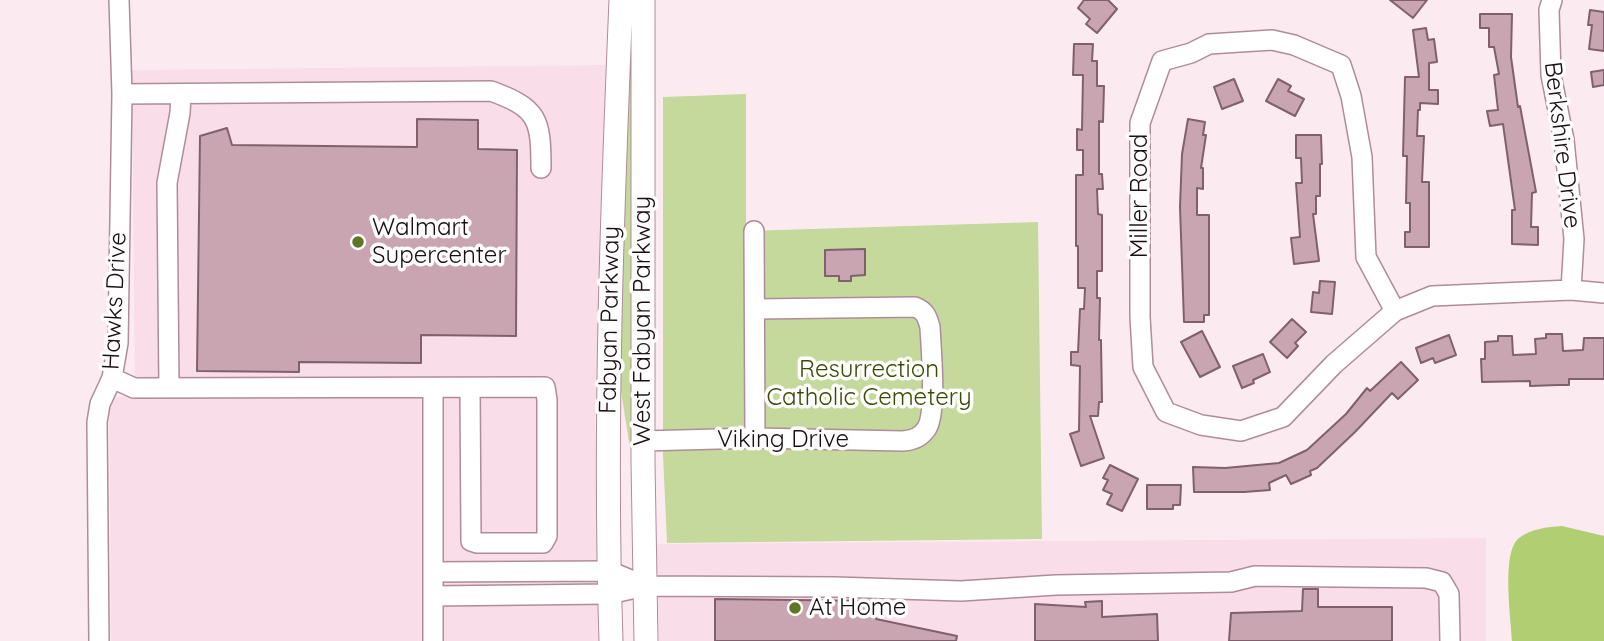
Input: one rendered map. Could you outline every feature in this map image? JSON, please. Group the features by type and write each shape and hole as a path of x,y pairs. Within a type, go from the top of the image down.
{"main road":[{"name":"Fabyan Parkway","path":"611,641 607,440 611,231 621,0"},
{"name":"West Fabyan Parkway","path":"643,0 646,641"}],"street":[{"name":"Hawks Drive","path":"99,641 97,422 100,404 112,378 118,343 122,94 119,0"},
{"name":"Berkshire Drive","path":"1552,0 1549,10 1551,75 1564,140 1574,239 1571,290"},
{"name":"Miller Road","path":"1395,312 1366,257 1362,157 1351,96 1341,65 1294,44 1272,40 1209,44 1191,53 1162,61 1140,123 1140,317 1143,367 1166,412 1201,425 1241,431 1283,417 1334,364 1395,312 1432,296 1571,290 1604,293"},
{"path":"122,94 491,91 517,101 536,118 541,138 541,168"},
{"path":"169,388 167,183 181,94"},
{"path":"754,231 755,438"},
{"name":"Viking Drive","path":"643,441 755,438 903,441 914,440 922,435 931,419 930,327 922,310 915,307 755,309"},
{"path":"112,378 134,388 545,387 547,536 543,543 471,541 470,388"},
{"path":"433,388 433,641"},
{"path":"433,572 645,586 961,591 1056,585 1231,582 1255,576 1426,578 1442,582 1449,593 1450,641"},
{"path":"433,596 609,583"}],"shaded area":[{"path":"610,65 595,420 601,641 111,641 109,397 135,396 132,70"},
{"path":"1562,526 1604,536 1604,641 1512,641 1509,571 1513,546 1528,532"},
{"path":"1486,538 1486,641 659,641 656,544"}],"green space":[{"path":"629,0 637,0 636,449 630,448 612,335"},
{"name":"Resurrection Catholic Cemetery","path":"746,94 746,231 1038,222 1042,539 667,543 663,455 663,97"}],"building":[{"path":"1084,0 1108,0 1117,9 1097,33 1086,24 1090,19 1078,8"},
{"path":"1390,0 1427,0 1413,18"},
{"path":"1590,10 1604,12 1604,51 1589,49 1592,25 1588,25"},
{"path":"1480,14 1512,14 1511,57 1518,107 1520,106 1536,192 1532,193 1531,227 1538,227 1538,245 1512,244 1512,210 1515,210 1503,124 1490,126 1487,111 1498,110 1494,75 1499,74 1494,47 1489,47 1489,28 1480,28"},
{"path":"1426,28 1428,40 1434,39 1437,62 1429,63 1429,90 1438,90 1438,104 1420,103 1418,110 1417,136 1424,136 1422,182 1429,182 1429,247 1405,247 1405,232 1410,232 1410,203 1406,203 1407,156 1403,156 1405,77 1419,77 1413,30"},
{"path":"1074,44 1093,44 1092,61 1097,61 1097,86 1104,86 1103,122 1099,121 1099,174 1102,174 1103,189 1097,189 1098,214 1102,215 1102,271 1097,271 1097,298 1100,298 1102,402 1099,402 1098,416 1090,416 1104,458 1081,466 1070,434 1079,431 1080,366 1071,365 1071,352 1078,352 1080,309 1084,309 1085,288 1078,288 1076,246 1076,175 1083,175 1083,150 1077,150 1077,129 1082,130 1083,75 1073,75"},
{"path":"1604,70 1604,85 1593,87 1591,72"},
{"path":"1234,79 1243,101 1222,109 1214,87"},
{"path":"1278,79 1291,86 1288,91 1304,99 1295,116 1266,101"},
{"name":"Walmart Supercenter","path":"417,119 478,120 478,149 517,150 516,336 421,335 421,363 299,362 299,372 197,371 200,136 227,128 232,145 417,147"},
{"path":"1188,119 1205,122 1203,135 1206,135 1201,168 1203,189 1197,188 1197,215 1209,215 1209,315 1204,315 1204,322 1184,322 1180,207 1182,154"},
{"path":"1296,135 1321,135 1322,164 1320,196 1316,196 1316,214 1313,214 1319,261 1294,264 1291,238 1300,237 1296,183 1302,183 1301,158 1296,158"},
{"path":"865,249 865,275 851,276 851,281 839,281 839,276 825,276 825,250"},
{"path":"1320,281 1335,282 1332,314 1311,312 1313,292 1319,293"},
{"path":"1292,319 1306,332 1295,343 1298,346 1287,358 1270,342"},
{"path":"1202,331 1220,367 1200,377 1181,342"},
{"path":"1546,334 1562,334 1563,351 1583,350 1584,338 1604,338 1604,379 1569,379 1569,385 1530,386 1530,381 1482,382 1481,359 1485,359 1485,342 1498,341 1498,336 1512,336 1513,355 1536,354 1535,339 1546,338"},
{"path":"1449,335 1456,355 1435,363 1433,358 1421,363 1416,348"},
{"path":"1263,354 1270,372 1242,388 1233,366"},
{"path":"1401,362 1418,380 1398,399 1392,393 1355,432 1317,468 1310,471 1311,475 1291,484 1286,475 1269,483 1270,490 1194,492 1193,467 1225,468 1279,463 1307,450 1346,414 1367,388 1370,391"},
{"path":"1110,465 1138,479 1122,511 1107,504 1112,494 1103,490 1108,480 1103,478"},
{"path":"1147,485 1181,485 1180,505 1173,505 1173,509 1147,509"},
{"path":"1303,589 1318,589 1318,607 1392,607 1392,641 1229,641 1231,613 1302,611"},
{"name":"At Home","path":"715,599 875,601 876,619 957,636 956,641 715,641"},
{"path":"1102,601 1102,617 1157,614 1158,641 1035,641 1035,604 1086,607 1085,602"}],"place":[{"name":"Walmart Supercenter","path":"358,242"},
{"name":"At Home","path":"795,608"}]}
